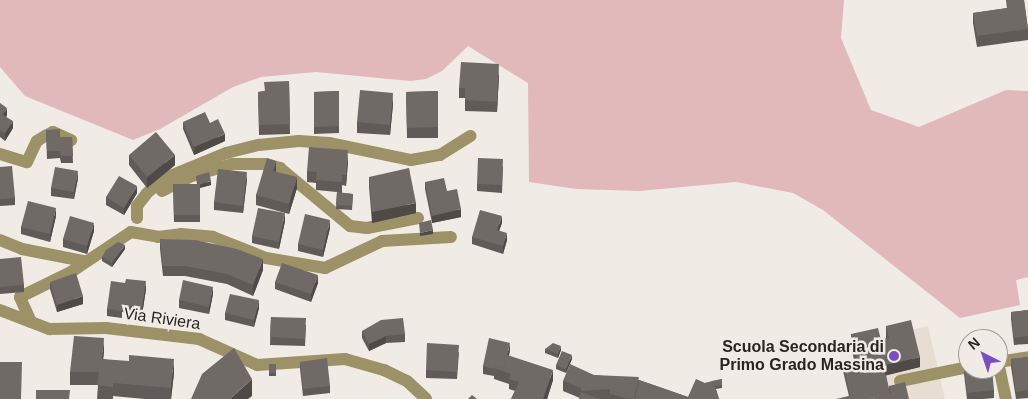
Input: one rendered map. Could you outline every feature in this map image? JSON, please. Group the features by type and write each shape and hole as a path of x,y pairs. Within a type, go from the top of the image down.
{"street":[{"path":"0,154 27,162 37,141 45,136 53,132 71,140"},
{"path":"137,218 137,206 147,192 166,178 226,153 258,144 299,141 329,144 412,160 440,155 470,136"},
{"path":"30,322 20,297 71,272 84,260 131,232 137,218 153,197 170,185 232,164 265,164 280,168 350,226 366,228 418,218"},
{"path":"131,232 158,237 181,234 214,237 266,258 324,268 382,241 451,236"},
{"path":"0,240 22,249 84,260"},
{"name":"Via Riviera","path":"0,310 49,329 106,328 199,339 257,365 345,359 384,370 407,381 426,399"},
{"path":"1008,361 1028,358"},
{"path":"900,381 958,369"},
{"path":"1002,379 1006,399"}],"shaded area":[{"path":"0,0 844,0 841,38 871,110 919,127 1006,90 1028,91 1028,277 1016,280 1020,305 960,318 823,210 793,193 736,182 639,191 576,189 529,182 528,83 468,46 442,71 426,79 410,81 316,72 261,77 233,87 160,129 133,140 25,96 0,67"},
{"name":"Scuola Secondaria di Primo Grado Massina","path":"928,326 945,399 849,399 843,371 856,368 851,345"}],"building":[{"path":"1007,0 1024,0 1028,29 977,36 973,13 1008,8"},
{"path":"461,62 499,64 497,102 465,100 465,88 459,88"},
{"path":"289,81 290,124 259,125 258,92 265,91 264,82"},
{"path":"360,90 393,93 390,125 357,122"},
{"path":"339,91 339,126 314,127 314,92"},
{"path":"438,91 438,127 407,128 406,92"},
{"path":"0,103 7,108 3,115 13,121 5,133 0,130"},
{"path":"205,112 210,123 218,119 225,134 194,147 183,122"},
{"path":"60,129 60,137 72,137 73,156 61,156 60,151 47,151 46,130"},
{"path":"156,132 175,155 147,177 129,155"},
{"path":"309,147 348,150 346,175 342,175 342,182 316,180 317,172 307,171"},
{"path":"267,158 276,161 273,171 297,177 289,204 256,195"},
{"path":"478,158 503,159 502,185 477,184"},
{"path":"12,166 15,198 0,199 0,167"},
{"path":"55,167 78,171 74,192 51,188"},
{"path":"409,168 416,203 372,212 369,177"},
{"path":"218,169 247,172 243,206 214,202"},
{"path":"209,172 211,181 198,184 196,176"},
{"path":"119,176 137,186 124,208 106,197"},
{"path":"444,178 447,191 457,189 461,209 432,216 425,182"},
{"path":"173,184 200,184 200,215 174,215"},
{"path":"337,192 353,194 352,206 336,205"},
{"path":"28,201 56,208 50,234 21,227"},
{"path":"258,208 285,213 279,242 252,236"},
{"path":"480,210 502,216 497,230 507,233 503,246 472,237"},
{"path":"305,214 330,220 323,250 298,244"},
{"path":"70,216 94,223 87,246 63,239"},
{"path":"431,220 433,230 420,233 419,223"},
{"path":"160,239 195,240 237,249 263,259 253,285 227,274 185,266 163,266"},
{"path":"118,242 125,245 112,263 102,257 106,250"},
{"path":"21,257 24,285 0,287 0,259"},
{"path":"282,263 318,275 311,294 275,282"},
{"path":"76,273 83,296 57,305 50,282"},
{"path":"126,279 146,281 142,307 122,305 122,311 107,309 111,281 125,283"},
{"path":"183,280 213,287 209,307 179,300"},
{"path":"230,294 259,300 254,320 225,313"},
{"path":"1028,310 1028,336 1014,338 1011,312"},
{"path":"271,317 306,318 305,339 270,337"},
{"path":"403,318 405,334 386,336 369,344 362,331 381,320"},
{"path":"911,320 920,357 860,371 851,334 878,328 881,340 889,338 886,326"},
{"path":"74,336 104,338 102,359 129,361 129,355 174,359 171,388 113,383 113,387 97,385 99,372 70,372"},
{"path":"489,338 510,343 504,368 495,366 494,369 483,366"},
{"path":"427,343 459,345 457,372 426,370"},
{"path":"553,343 561,346 558,354 545,349"},
{"path":"234,348 252,379 230,399 191,399 202,374"},
{"path":"562,351 572,355 566,369 556,365"},
{"path":"507,355 553,370 543,399 511,399 519,382 509,379 511,374 494,368 495,366 504,368"},
{"path":"1028,357 1028,390 1016,392 1011,359"},
{"path":"327,358 330,386 303,389 300,362"},
{"path":"0,362 22,362 21,399 0,399"},
{"path":"269,364 276,364 276,373 269,373"},
{"path":"570,364 594,375 639,377 634,399 610,394 610,389 581,391 581,388 563,381"},
{"path":"856,364 858,373 846,376 846,379 843,368"},
{"path":"884,368 890,395 871,399 869,391 850,396 846,376"},
{"path":"696,379 705,383 713,381 719,399 687,399"},
{"path":"722,379 722,385 715,386 712,381"},
{"path":"965,379 993,379 994,390 967,393"},
{"path":"639,380 688,397 687,399 635,399"},
{"path":"905,382 909,399 872,399 891,394 889,386"},
{"path":"36,390 70,390 69,399 36,399"},
{"path":"869,391 871,399 836,399"},
{"path":"581,392 600,399 579,399"},
{"path":"472,395 477,399 468,399"}],"place":[{"name":"Scuola Secondaria di Primo Grado Massina","path":"894,356"}]}
